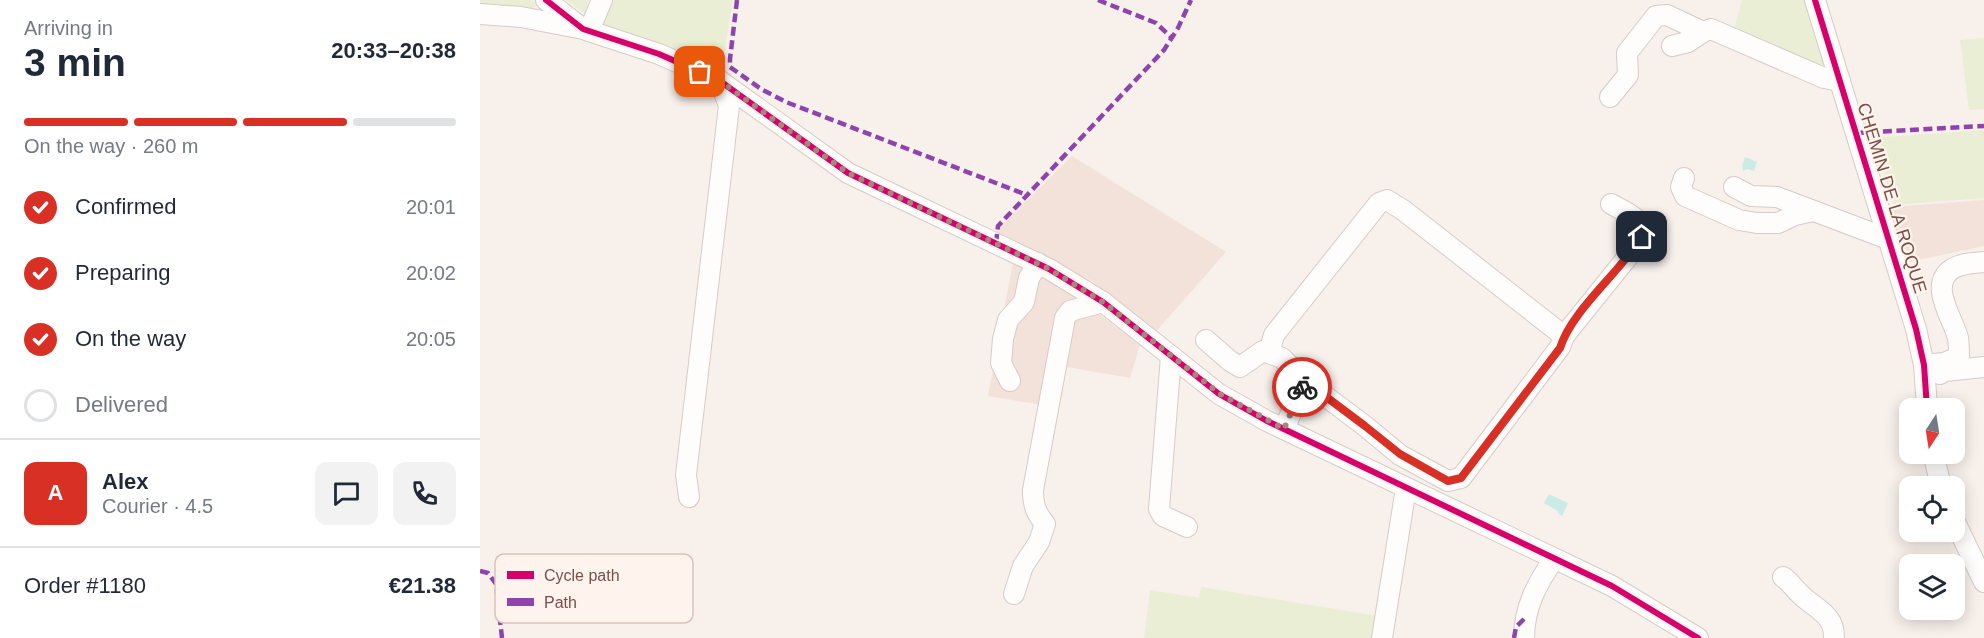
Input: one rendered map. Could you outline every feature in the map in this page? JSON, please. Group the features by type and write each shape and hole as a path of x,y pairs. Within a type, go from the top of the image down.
{"street":[{"path":"546,0 586,30"},
{"path":"586,30 602,0"},
{"name":"CHEMIN DE LA ROQUE","path":"1815,0 1916,329 1924,365 1926,398"},
{"path":"480,14 521,17 586,30 659,54 720,81 848,173 1038,263 1103,302 1220,394 1284,429 1612,586 1692,636"},
{"path":"1610,97 1628,75 1627,53 1656,16 1667,15 1702,32"},
{"path":"1671,46 1688,42 1702,32 1712,30 1824,78 1840,81"},
{"path":"689,497 686,475 729,106 720,81"},
{"path":"1684,178 1681,187 1685,196 1739,220 1778,223 1795,215 1812,211"},
{"path":"1734,187 1751,196 1777,197 1888,239"},
{"path":"1269,353 1274,335 1378,203 1387,200 1564,336"},
{"path":"1206,340 1240,367 1263,351 1282,358 1305,381 1400,454 1448,481 1461,478 1560,348 1564,336 1590,301 1642,237 1641,227 1634,217 1611,204"},
{"path":"1924,365 1944,363 1959,357 1958,339 1941,297 1943,283 1950,270 1961,265 1984,262"},
{"path":"1010,381 1001,363 1003,339 1008,320 1024,302 1029,278 1038,263"},
{"path":"1014,594 1023,566 1039,542 1045,524 1036,513 1033,490 1065,318 1070,311 1103,302"},
{"path":"1171,357 1159,509 1163,516 1187,527"},
{"path":"1925,387 1933,378 1945,371 1984,367"},
{"path":"1284,429 1305,381"},
{"path":"1382,638 1407,488"},
{"path":"1965,542 1984,582"},
{"path":"1524,638 1525,618 1531,598 1554,559"},
{"path":"1783,577 1829,618 1834,628 1834,638"}],"shaded area":[{"path":"1072,156 1226,252 1154,334 1092,281 993,234"},
{"path":"1984,200 1984,246 1904,263 1890,207"},
{"path":"1013,262 1065,288 1140,345 1130,378 1061,366 1042,405 988,396"}],"green space":[{"path":"480,0 531,0 538,5 525,12 480,9"},
{"path":"566,0 588,0 586,14"},
{"path":"609,0 733,0 720,78 600,29"},
{"path":"1742,0 1808,0 1826,68 1734,30"},
{"path":"1984,38 1984,109 1969,110 1960,40"},
{"path":"1984,130 1984,198 1893,205 1873,138"},
{"path":"1201,587 1378,616 1374,638 1144,638 1150,590 1199,598"}],"water":[{"path":"1745,157 1757,162 1754,171 1747,169 1743,171"},
{"path":"1549,494 1568,503 1562,516 1544,503"}],"marked path":[{"path":"737,0 730,67 761,89 786,102 1027,195"},
{"path":"1098,0 1156,23 1172,38"},
{"path":"996,243 998,226 1164,50 1178,28 1191,0"},
{"path":"1856,133 1984,126"},
{"path":"480,571 488,573 495,583"},
{"path":"1514,638 1516,627 1525,618"},
{"path":"500,623 502,638"}],"cycle path":[{"path":"546,0 583,29 659,54 720,81 848,173 1049,269 1103,302 1219,394 1267,421 1612,586 1698,638"},
{"path":"1815,0 1916,329 1924,365 1926,398"}],"way so far":[{"path":"700,72 720,81 848,173 1049,269 1103,302 1191,373 1220,394 1267,421 1284,429 1302,387"}],"route":[{"path":"1302,387 1305,381 1400,454 1448,481 1461,478 1560,348 1564,336 1590,301 1642,237"}]}
